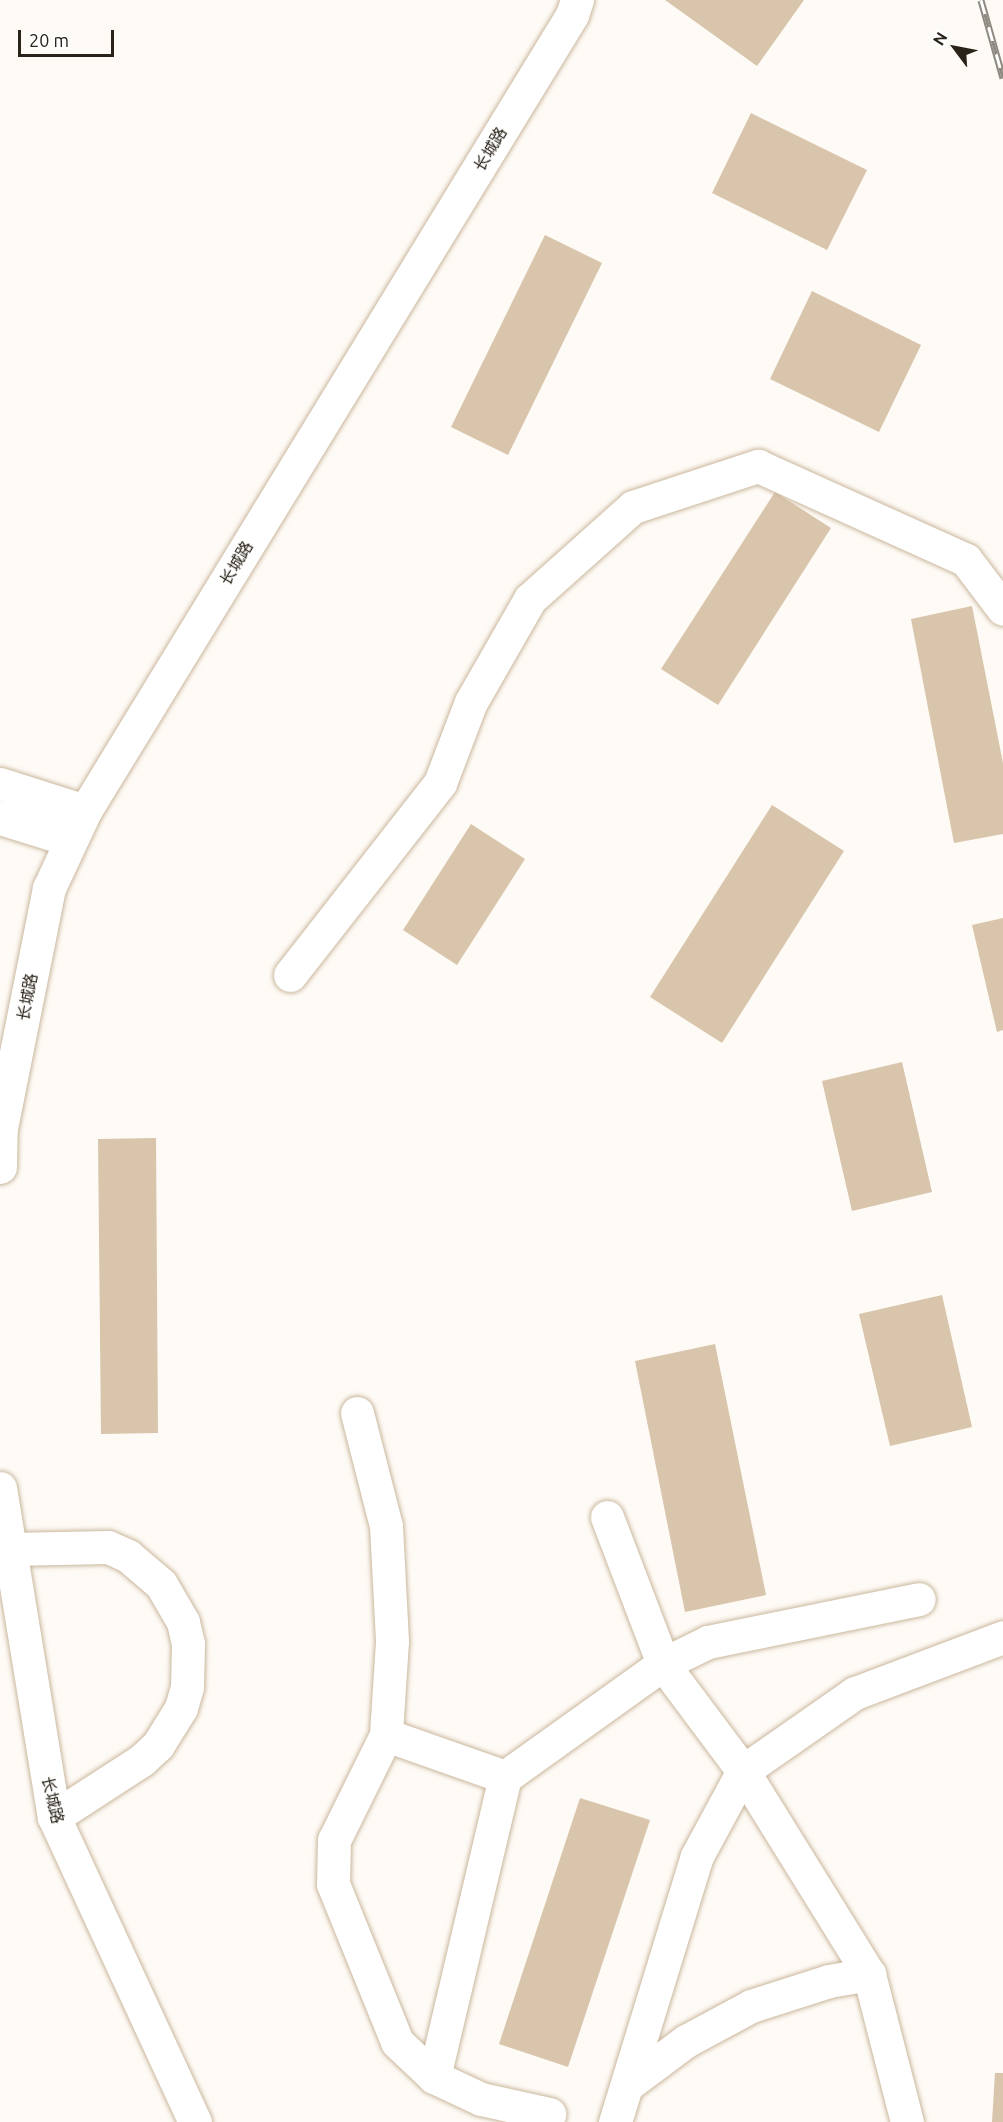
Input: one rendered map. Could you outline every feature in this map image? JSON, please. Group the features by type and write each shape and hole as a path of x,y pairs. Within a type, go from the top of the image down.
{"street":[{"name":"长城路","path":"0,1167 1,1128 49,888 85,811 566,26 577,0"},
{"path":"290,975 440,783 471,702 530,599 633,507 758,466 966,560 1003,609"},
{"path":"0,784 85,811"},
{"path":"0,818 71,840"},
{"path":"357,1413 386,1526 392,1641 386,1735 334,1840 333,1884 397,2042 434,2078 481,2099 549,2114"},
{"name":"长城路","path":"0,1488 54,1817 195,2122"},
{"path":"607,1517 663,1664 743,1771 869,1974 907,2122"},
{"path":"9,1549 108,1547 128,1556 161,1584 183,1622 188,1643 190,1665 184,1697 158,1745 142,1760 54,1817"},
{"path":"434,2078 505,1777 663,1664 708,1642 919,1599"},
{"path":"615,2122 697,1857 743,1771 855,1693 1003,1637"},
{"path":"386,1735 505,1777"},
{"path":"627,2085 686,2040 751,2006 819,1984 869,1974"}],"building":[{"path":"665,0 804,0 757,66"},
{"path":"751,113 867,170 827,250 712,193"},
{"path":"545,235 602,263 508,455 451,427"},
{"path":"812,291 921,345 879,432 770,379"},
{"path":"775,492 831,528 718,705 661,669"},
{"path":"972,606 1003,763 1003,834 954,843 911,619"},
{"path":"772,805 844,851 722,1043 650,997"},
{"path":"471,824 525,859 457,965 403,930"},
{"path":"1003,918 1003,1030 997,1032 972,925"},
{"path":"902,1062 932,1192 852,1211 822,1081"},
{"path":"156,1138 158,1433 101,1434 98,1139"},
{"path":"942,1295 972,1427 890,1446 859,1314"},
{"path":"715,1344 766,1595 685,1612 635,1361"},
{"path":"580,1798 650,1820 568,2067 499,2044"},
{"path":"995,2073 1003,2073 1003,2122 992,2122"}],"railway":[{"path":"981,0 1003,78"}]}
